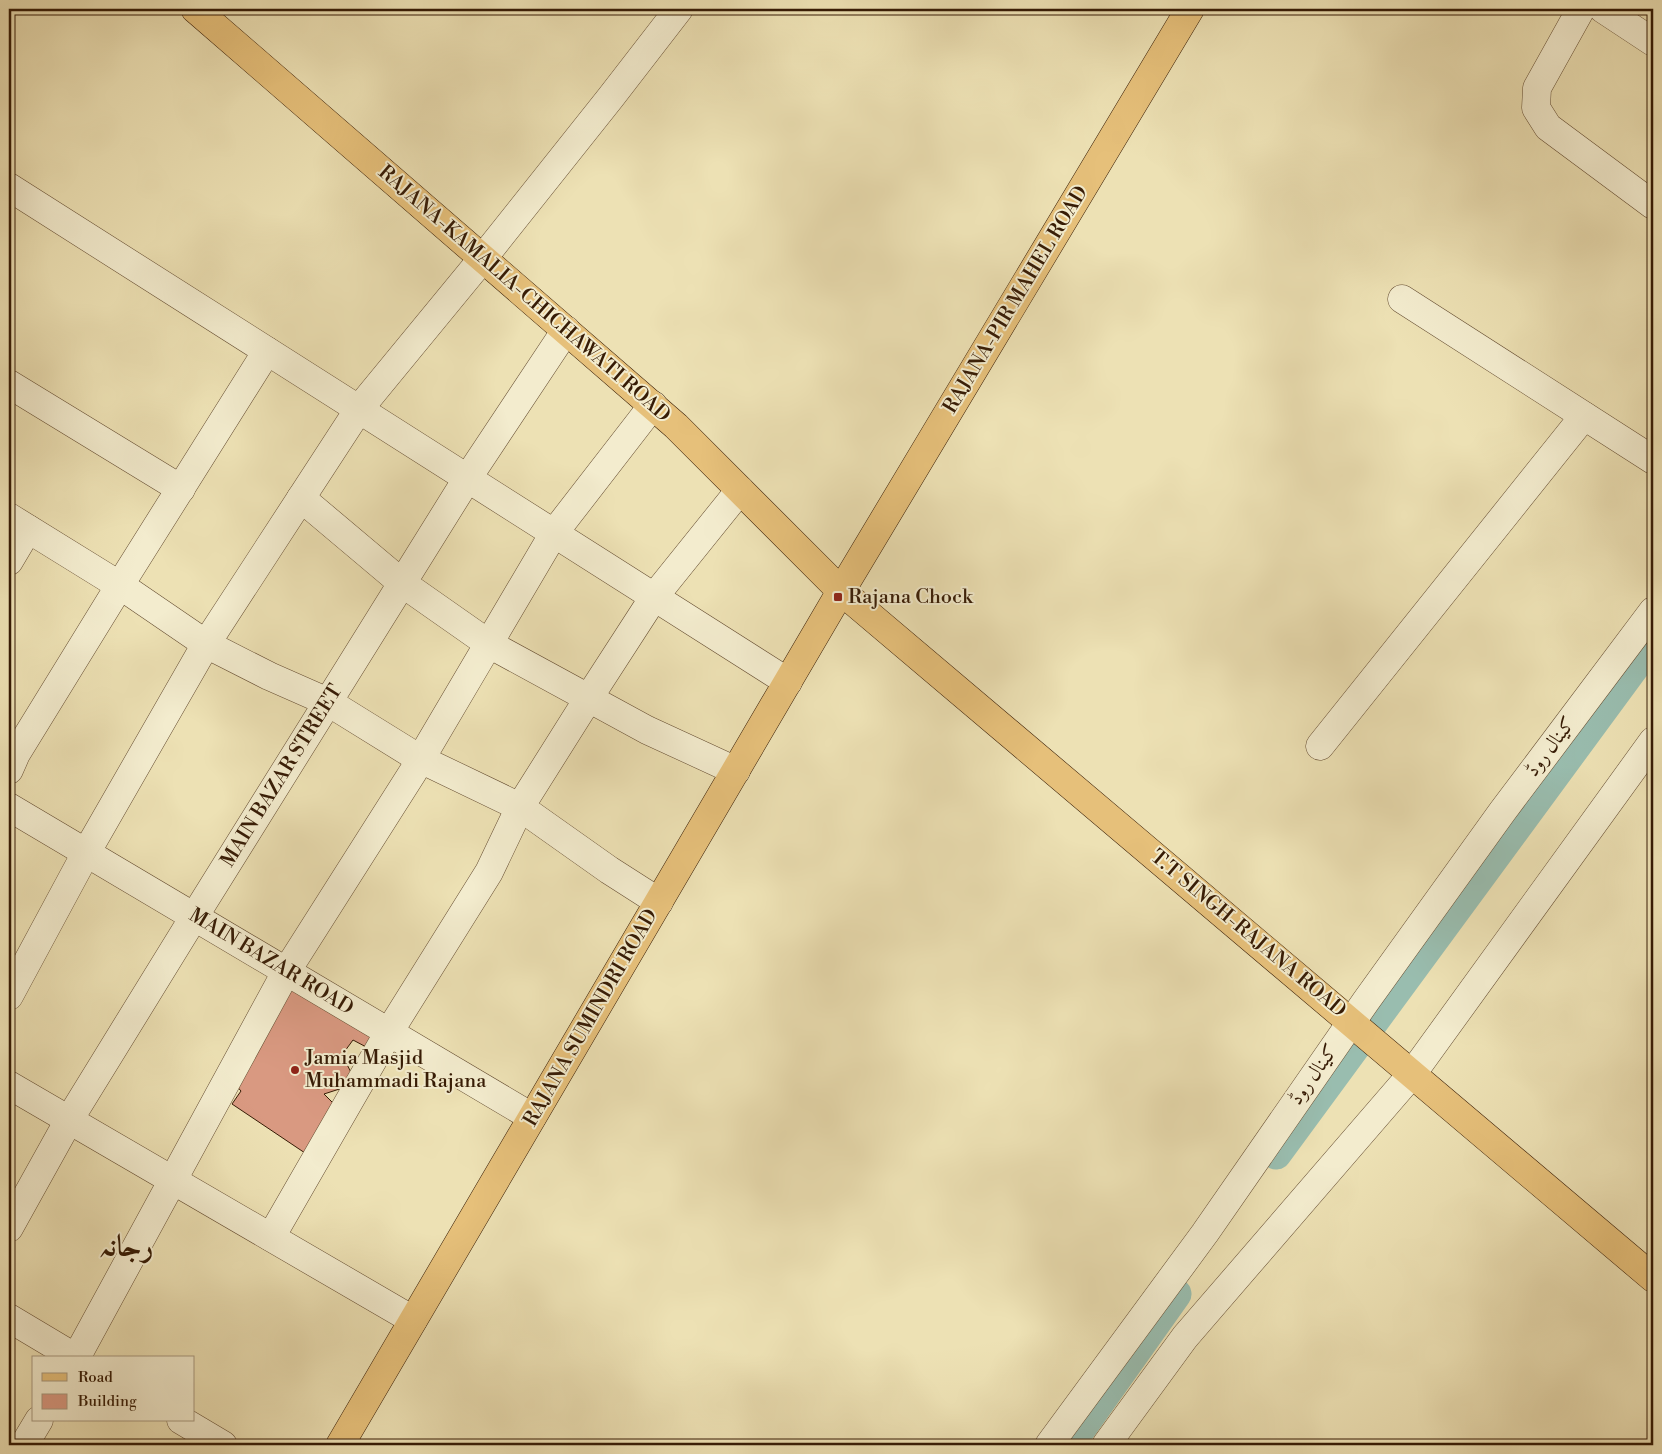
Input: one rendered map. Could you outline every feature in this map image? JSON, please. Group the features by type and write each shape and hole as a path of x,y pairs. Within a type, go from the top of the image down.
{"main road":[{"name":"RAJANA-KAMALIA-CHICHAWATI ROAD","path":"195,9 653,405 841,590"},
{"name":"RAJANA-PIR MAHEL ROAD","path":"841,590 1190,9"},
{"name":"RAJANA SUMINDRI ROAD","path":"340,1445 841,590"},
{"name":"T.T SINGH-RAJANA ROAD","path":"841,590 1653,1278"}],"street":[{"path":"9,996 86,853 206,644 358,409 483,258 679,9"},
{"path":"1581,9 1537,88 1536,108 1548,127 1653,205"},
{"path":"1603,9 1653,42"},
{"path":"9,187 788,682"},
{"path":"1402,299 1653,460"},
{"name":"MAIN BAZAR STREET","path":"9,1228 69,1120 194,917 467,479 566,330"},
{"path":"9,770 16,754 120,585 267,351"},
{"path":"9,384 181,489"},
{"path":"77,1356 286,972 420,760 554,533 653,405"},
{"path":"1320,746 1584,416"},
{"path":"271,1237 389,1032 489,872 520,808 588,699 654,597 740,490"},
{"path":"301,498 402,582 488,644 648,730 736,771"},
{"path":"9,561 18,523 120,585 206,644 269,676 328,702 420,760 520,808 609,870 659,902"},
{"name":"کینال روڈ","path":"1049,1445 1205,1233 1351,1022 1502,812 1653,611"},
{"path":"1106,1445 1184,1337 1412,1074 1653,741"},
{"name":"MAIN BAZAR ROAD","path":"9,807 532,1118"},
{"path":"9,1085 413,1320"},
{"path":"9,1318 73,1356"},
{"path":"24,1445 38,1422"},
{"path":"184,1422 223,1445"}],"building":[{"name":"Jamia Masjid Muhammadi Rajana","path":"297,982 379,1032 370,1049 353,1040 342,1055 355,1084 324,1094 333,1103 308,1155 232,1104 241,1091 233,1082"}],"waterway":[{"path":"1276,1154 1653,641"},
{"path":"1069,1445 1176,1294"}],"place":[{"name":"Rajana Chock","path":"838,597"},
{"name":"Jamia Masjid Muhammadi Rajana","path":"295,1070"}],"district":[{"name":"رجانہ","path":"126,1247"}]}
